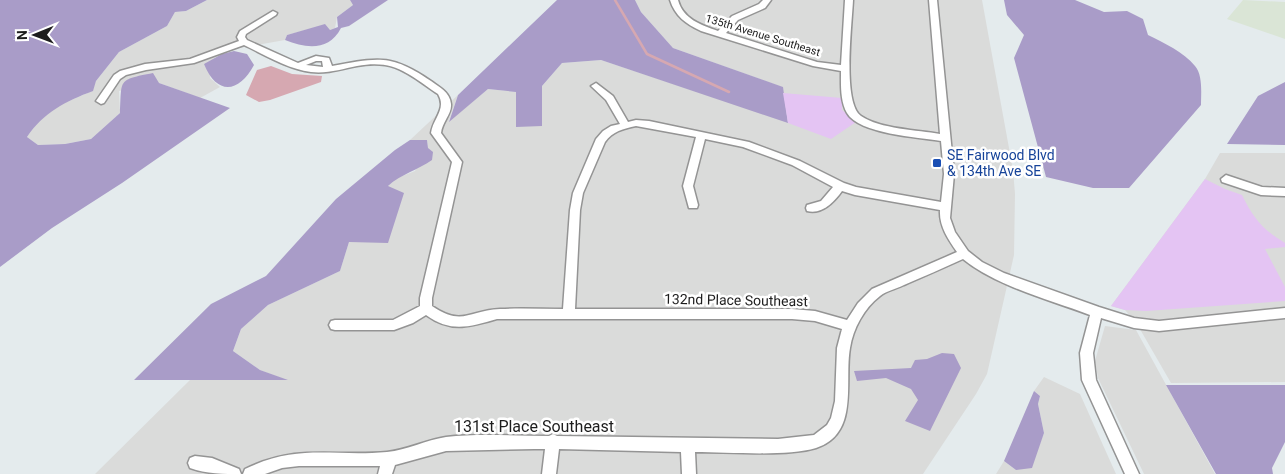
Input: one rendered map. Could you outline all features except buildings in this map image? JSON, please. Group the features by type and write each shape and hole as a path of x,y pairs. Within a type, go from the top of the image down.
{"street":[{"name":"135th Avenue Southeast","path":"674,0 679,13 698,27 816,64 846,69"},
{"path":"720,35 735,18 762,6 767,0"},
{"path":"849,0 846,69 848,105 851,112 873,126 945,138"},
{"path":"933,0 949,174 946,207 947,227 954,242 964,254 978,265 1000,276 1097,312 1134,323 1159,326 1285,313"},
{"path":"273,13 243,33 241,37 244,42 298,66 328,69 372,62 389,62 401,67 441,92 447,101 447,108 436,128 436,133 456,162 426,298 426,308 409,319 394,324 336,325"},
{"path":"101,101 117,77 123,73 145,67 190,61 244,42"},
{"path":"596,86 610,98 625,124"},
{"path":"569,314 575,210 578,193 600,141 606,133 625,124 649,124 746,144 855,191 946,207"},
{"path":"694,204 688,186 701,136"},
{"path":"1226,179 1261,190 1285,192"},
{"path":"811,208 820,207 827,203 840,186"},
{"path":"849,326 866,301 876,292 964,254"},
{"name":"132nd Place Southeast","path":"426,308 439,318 450,322 462,322 497,314 792,314 815,316 849,326"},
{"path":"1097,312 1086,352 1089,380 1132,474"},
{"name":"131st Place Southeast","path":"250,474 284,460 389,459 445,444 553,441 688,446 802,445 822,440 837,423 841,413 843,399 842,356 849,326"},
{"path":"549,474 553,441"},
{"path":"688,446 690,474"},
{"path":"385,474 389,459"},
{"path":"194,463 212,466 234,474"}],"shaded area":[{"path":"0,0 207,0 186,11 175,12 167,26 119,52 96,81 93,91 56,109 33,129 27,137 38,145 65,144 91,139 120,113 121,93 124,83 133,77 153,73 159,83 230,108 122,183 52,228 0,267"},
{"path":"207,0 350,0 353,5 337,17 335,28 330,30 324,25 287,35 285,40 234,49 213,59 210,78 220,87 200,98 159,83 119,91 120,113 91,139 65,144 38,145 27,137 36,124 55,107 92,91 96,81 119,52 167,26 175,12 186,11"},
{"path":"350,0 388,0 349,26 341,28 330,41 324,44 309,46 285,40 287,35 325,24 330,30 338,27 337,17 353,5"},
{"path":"557,0 635,0 641,12 673,48 783,87 788,123 601,60 562,63 542,86 542,126 516,127 516,92 488,89 449,122 458,95"},
{"path":"635,0 982,0 1013,170 1015,194 1014,255 987,374 976,394 923,474 95,474 190,380 286,380 260,370 233,351 241,329 268,305 340,271 349,242 388,186 397,178 415,171 428,148 427,140 410,140 458,95 449,121 488,89 516,92 542,126 542,86 562,63 601,60 788,122 782,87 673,48 641,12"},
{"path":"1004,0 1075,0 1104,12 1127,11 1143,19 1148,35 1180,52 1198,70 1201,85 1201,105 1129,188 1093,188 1046,177 1014,58 1024,35 1007,15"},
{"path":"1243,0 1285,2 1285,39 1227,19"},
{"path":"234,51 247,54 254,65 242,81 228,87 222,86 215,82 204,64 222,54"},
{"path":"271,66 292,74 322,76 321,82 259,102 246,95 257,70"},
{"path":"1285,82 1285,145 1227,144 1258,96"},
{"path":"783,93 842,98 842,110 856,122 831,139 788,123"},
{"path":"410,140 427,140 428,148 433,152 432,160 398,178 388,186 404,193 388,243 349,242 340,271 268,305 241,329 233,351 260,370 288,380 134,380 211,304 266,276 336,199 395,150"},
{"path":"1220,153 1285,153 1285,382 1171,383 1137,324 1125,310 1111,306 1205,179"},
{"path":"1205,179 1242,195 1259,223 1285,243 1285,247 1265,249 1285,287 1285,301 1146,311 1125,310 1111,306"},
{"path":"1105,326 1136,330 1215,474 1144,474 1098,378 1095,361"},
{"path":"942,353 954,354 961,368 930,431 905,421 918,400 911,389 886,378 857,381 854,371 911,368 915,360 927,359"},
{"path":"1044,377 1080,394 1116,474 996,474 1004,461 1016,470 1038,448 1044,433 1038,404 1040,396 1034,391"},
{"path":"1166,385 1285,385 1285,442 1272,468 1273,474 1216,474"},
{"path":"1034,391 1040,396 1038,404 1044,433 1032,468 1016,470 1004,461"}],"waterway":[{"path":"615,0 647,54 729,92"}],"place":[{"name":"SE Fairwood Blvd & 134th Ave SE","path":"937,163"}]}
